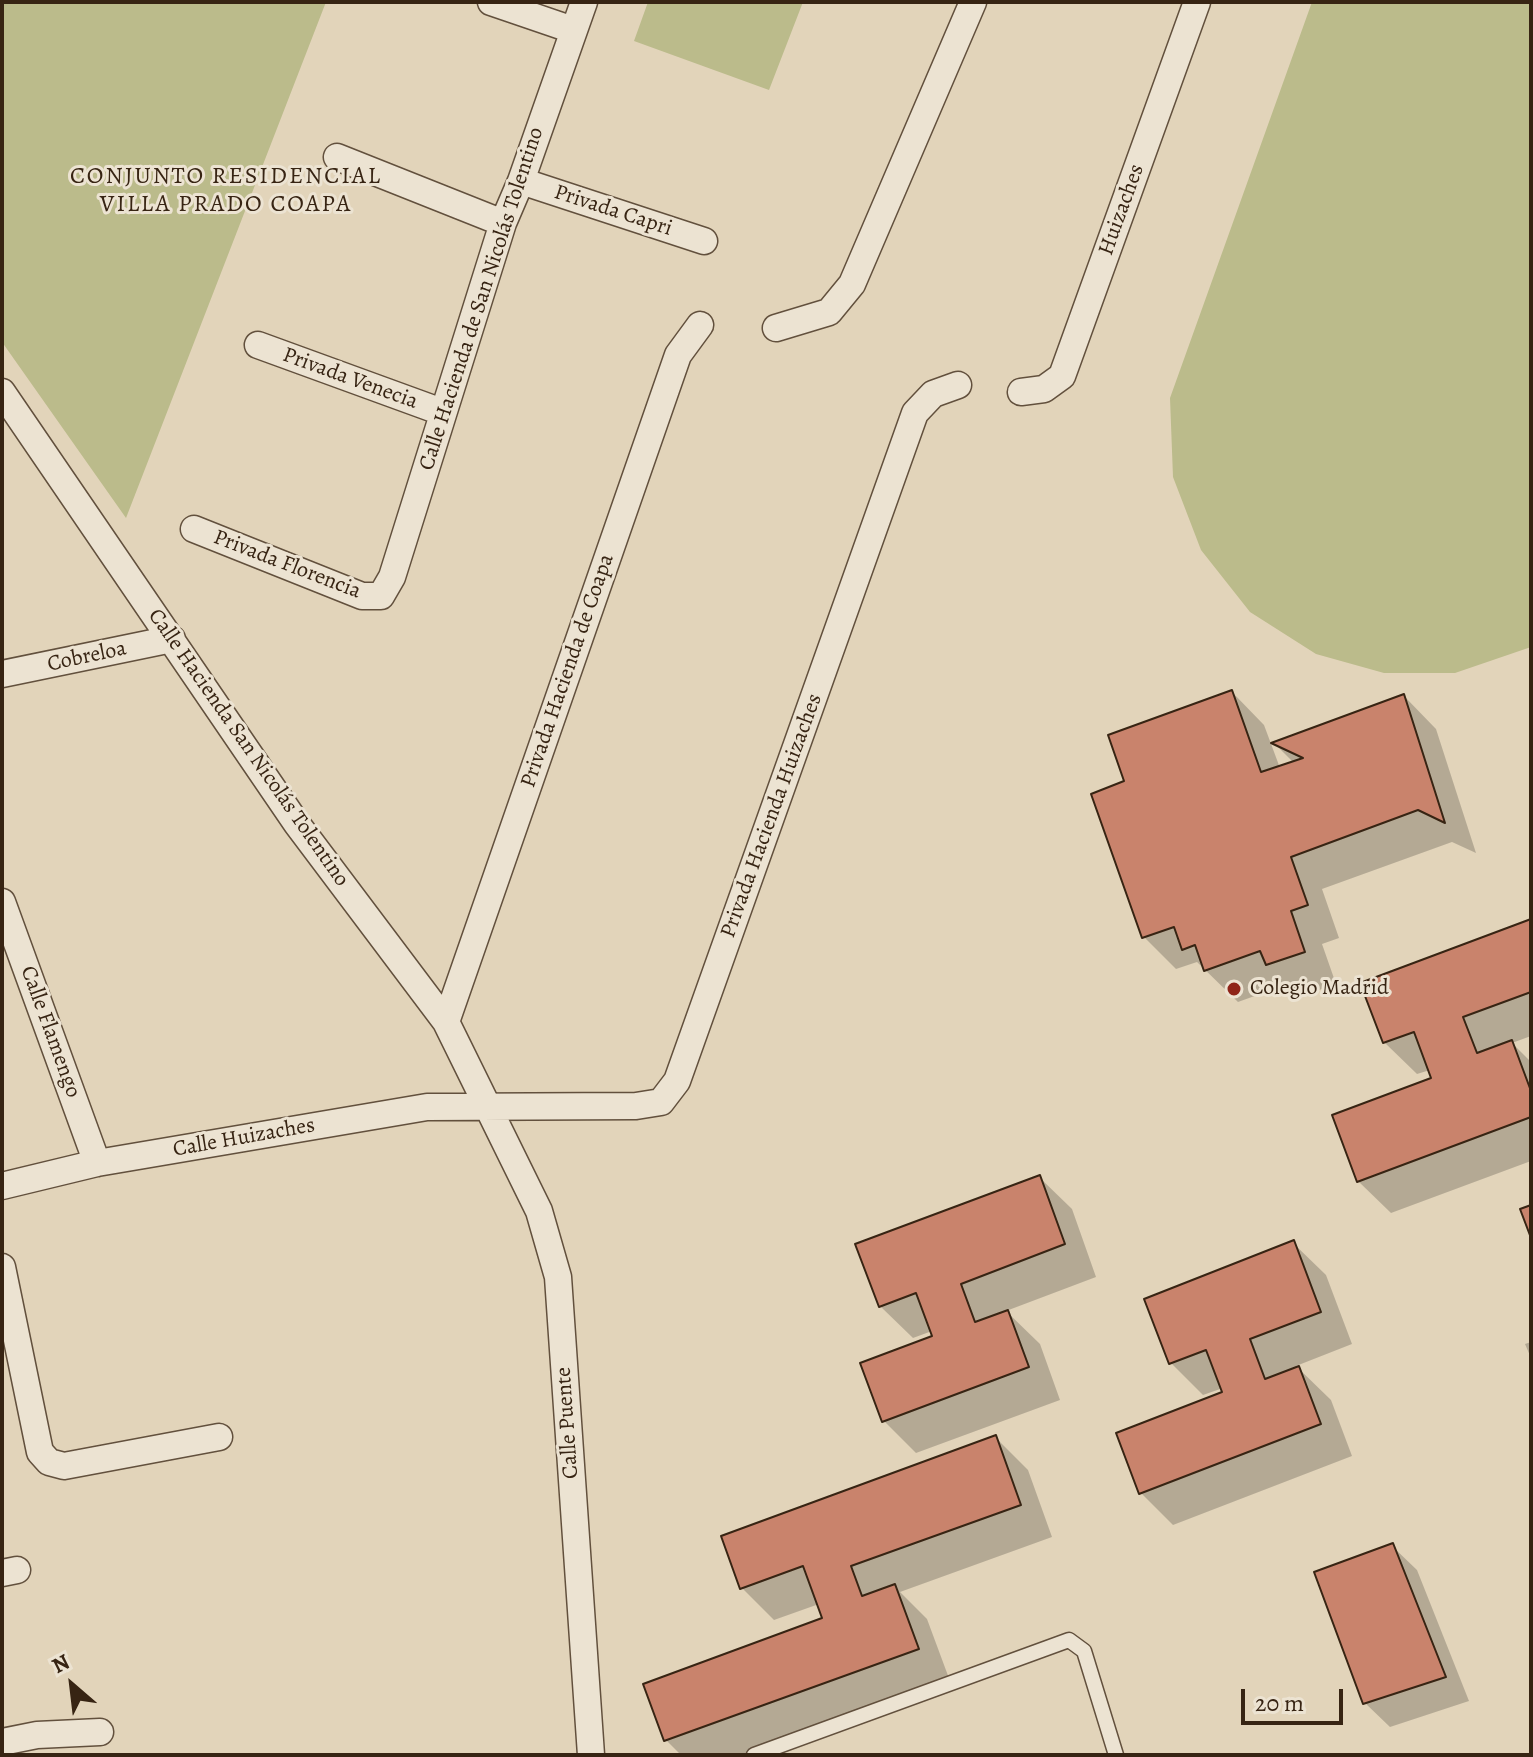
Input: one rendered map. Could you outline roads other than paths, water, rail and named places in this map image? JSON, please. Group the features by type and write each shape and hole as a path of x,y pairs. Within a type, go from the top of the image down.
{"street":[{"path":"491,2 573,30"},
{"name":"Calle Hacienda de San Nicolás Tolentino","path":"381,596 392,577 503,223 521,181 584,2"},
{"path":"776,328 829,312 852,284 973,2"},
{"name":"Huizaches","path":"1021,392 1044,389 1062,376 1197,2"},
{"path":"337,157 503,223"},
{"name":"Privada Capri","path":"521,181 704,241"},
{"name":"Privada Hacienda de Coapa","path":"446,1022 678,355 700,325"},
{"name":"Privada Venecia","path":"258,345 442,412"},
{"name":"Privada Hacienda Huizaches","path":"489,1105 636,1106 661,1102 677,1081 915,413 933,394 958,385"},
{"name":"Calle Hacienda San Nicolás Tolentino","path":"2,392 297,824 446,1022 489,1105"},
{"name":"Privada Florencia","path":"194,529 362,596 381,596"},
{"name":"Cobreloa","path":"6,668 172,639"},
{"name":"Calle Flamengo","path":"2,902 97,1163"},
{"name":"Calle Huizaches","path":"2,1186 97,1163 427,1107 489,1105"},
{"name":"Calle Puente","path":"489,1105 539,1211 558,1277 591,1755"},
{"path":"2,1267 40,1452 49,1462 64,1466 219,1437"},
{"path":"2,1742 37,1735 100,1732"}],"lane":[{"path":"754,1755 1069,1640 1084,1651 1116,1755"}],"place":[{"name":"Colegio Madrid","path":"1234,989"}],"district":[{"name":"CONJUNTO RESIDENCIAL VILLA PRADO COAPA","path":"226,191"}]}
